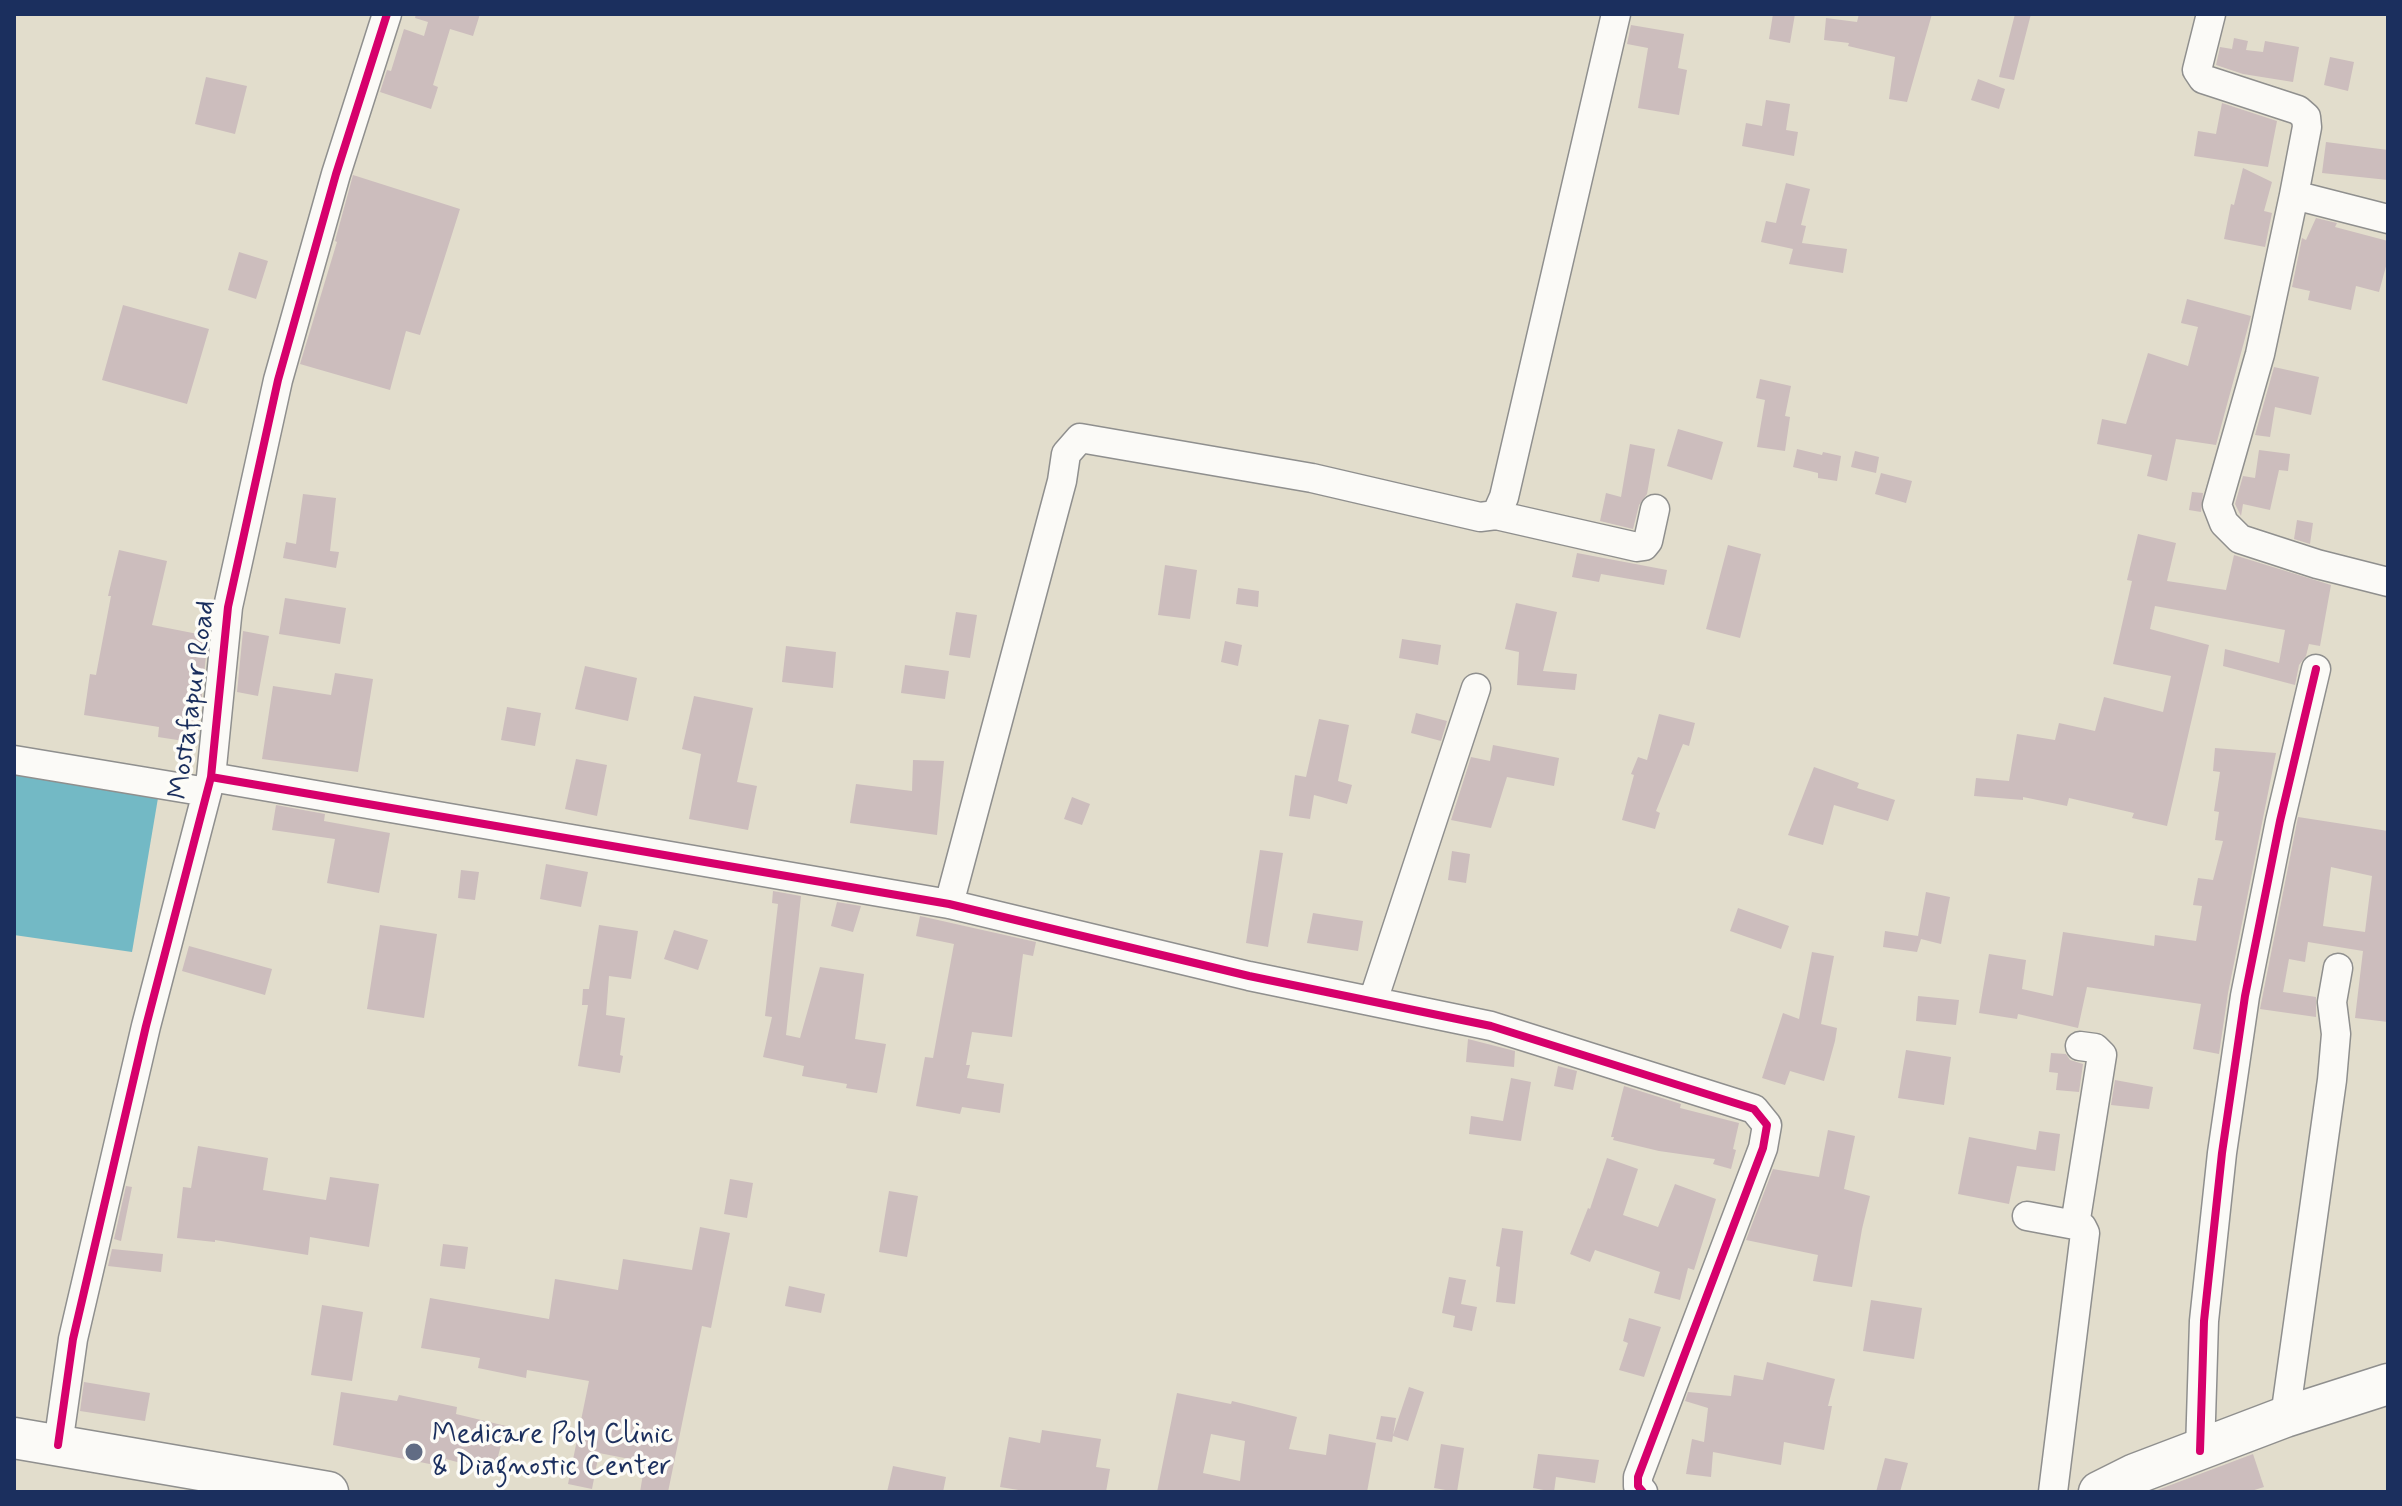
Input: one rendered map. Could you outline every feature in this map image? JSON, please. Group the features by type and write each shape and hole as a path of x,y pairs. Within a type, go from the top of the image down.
{"highway":[{"path":"2099,1492 2135,1474 2285,1417 2388,1384"},
{"path":"14,1438 328,1492"}],"street":[{"name":"Mostafapur Road","path":"58,1445 73,1339 149,1013 209,784 228,607 278,380 336,174 387,14"},
{"path":"1496,515 1504,497 1616,14"},
{"path":"2211,14 2197,70 2203,79 2298,110 2306,117 2307,127 2260,354 2217,505 2224,523 2240,539 2317,564 2388,582"},
{"path":"2294,195 2388,219"},
{"path":"949,904 1062,481 1066,454 1080,438 1312,478 1480,517 1496,515 1637,547 1644,546 1648,541 1655,509"},
{"path":"2200,1451 2204,1321 2222,1153 2251,966 2280,821 2316,669"},
{"path":"1373,1001 1476,688"},
{"path":"14,760 209,784 949,904 1249,976 1491,1026 1754,1109 1767,1125 1763,1148 1638,1477 1638,1486 1643,1492"},
{"path":"2285,1417 2332,1080 2336,1034 2332,1002 2338,968"},
{"path":"2075,1225 2102,1055 2095,1048 2080,1046"},
{"path":"2027,1216 2082,1227 2085,1233 2053,1492"}],"water":[{"path":"14,768 159,792 132,952 14,935"}],"building":[{"path":"416,14 480,14 473,36 450,29 433,85 438,87 431,109 380,92 387,70 391,71 404,29 424,36 428,22 415,18"},
{"path":"1773,14 1795,14 1790,43 1769,39"},
{"path":"1859,14 1932,14 1907,102 1889,99 1895,57 1848,46 1849,43 1824,40 1826,18 1857,22"},
{"path":"2015,14 2031,14 2014,80 1999,77"},
{"path":"1631,25 1684,34 1678,68 1687,70 1679,115 1638,108 1648,48 1627,44"},
{"path":"2234,38 2248,41 2246,50 2263,52 2265,41 2299,47 2293,82 2243,74 2216,65 2220,47 2232,49"},
{"path":"2330,57 2354,62 2348,91 2324,85"},
{"path":"206,77 247,86 235,134 195,124"},
{"path":"1978,79 2005,89 1999,109 1971,100"},
{"path":"1766,100 1790,104 1786,130 1798,132 1794,156 1742,146 1746,123 1762,126"},
{"path":"2222,103 2277,121 2268,167 2194,156 2198,131 2216,134"},
{"path":"2326,142 2388,150 2388,180 2322,173"},
{"path":"2243,168 2272,182 2264,211 2272,213 2265,247 2224,239"},
{"path":"353,175 460,209 420,335 406,331 390,390 300,364 337,242"},
{"path":"1786,183 1810,189 1801,225 1806,226 1802,243 1847,249 1843,273 1789,264 1793,249 1761,242 1766,221 1776,223"},
{"path":"2316,218 2337,223 2335,227 2388,241 2388,259 2379,292 2356,286 2351,310 2308,300 2310,291 2292,287 2302,238 2306,240"},
{"path":"239,252 268,261 256,299 228,290"},
{"path":"2187,299 2251,316 2216,445 2176,439 2167,481 2147,476 2152,455 2097,444 2102,419 2126,424 2148,353 2188,366 2198,327 2181,323"},
{"path":"123,305 209,329 187,404 102,380"},
{"path":"2274,367 2319,377 2311,415 2275,407 2270,437 2255,435"},
{"path":"1760,379 1791,386 1785,416 1790,417 1785,451 1757,447 1765,400 1756,398"},
{"path":"1678,429 1723,442 1712,480 1667,466"},
{"path":"1630,444 1655,449 1647,494 1639,505 1633,529 1600,521 1606,493 1621,497"},
{"path":"1797,449 1841,456 1837,481 1818,478 1818,473 1793,467"},
{"path":"2259,450 2290,454 2288,471 2279,470 2270,510 2243,504 2241,516 2235,504 2243,476 2255,478"},
{"path":"1855,451 1879,457 1876,473 1851,467"},
{"path":"1881,473 1912,481 1906,503 1875,494"},
{"path":"2192,492 2203,493 2201,512 2189,510"},
{"path":"303,494 336,498 330,551 339,552 336,568 283,558 286,542 296,544"},
{"path":"2297,520 2313,523 2310,544 2294,539"},
{"path":"2138,534 2176,543 2167,581 2226,590 2234,555 2331,585 2320,646 2309,644 2306,656 2299,665 2295,685 2223,666 2225,649 2279,663 2285,630 2155,606 2150,629 2209,645 2167,826 2132,818 2134,813 2069,798 2067,806 2023,797 2023,800 1974,796 1976,778 2009,781 2017,734 2055,740 2059,723 2095,731 2104,697 2163,712 2171,676 2113,664 2132,581 2127,580"},
{"path":"1728,545 1761,554 1740,638 1706,629"},
{"path":"119,550 167,561 152,625 208,636 197,743 158,737 159,727 84,715 90,674 96,675 111,596 108,596"},
{"path":"1577,553 1667,570 1664,585 1601,574 1599,582 1572,577"},
{"path":"1165,565 1197,570 1190,619 1158,615"},
{"path":"1238,588 1259,591 1258,607 1236,604"},
{"path":"285,598 346,608 340,644 279,634"},
{"path":"1516,603 1557,612 1543,671 1577,674 1575,690 1517,685 1519,652 1505,649"},
{"path":"956,612 977,615 970,658 949,655"},
{"path":"243,631 269,636 258,696 237,692"},
{"path":"1402,639 1441,645 1438,665 1399,658"},
{"path":"1225,641 1242,645 1238,666 1221,662"},
{"path":"786,646 836,652 833,688 782,682"},
{"path":"905,665 949,671 945,699 901,693"},
{"path":"585,666 637,678 628,721 575,709"},
{"path":"335,673 373,679 358,772 262,759 273,686 331,695"},
{"path":"694,696 753,708 737,782 757,786 748,830 689,819 701,754 682,749"},
{"path":"507,707 541,713 535,746 501,740"},
{"path":"1416,713 1447,721 1441,741 1411,733"},
{"path":"1659,714 1695,723 1689,746 1683,744 1656,811 1660,813 1655,829 1622,820 1634,775 1631,774 1638,757 1647,760"},
{"path":"1319,719 1349,725 1338,781 1352,785 1347,804 1314,795 1310,819 1289,816 1295,775 1306,777"},
{"path":"1493,745 1559,758 1554,786 1507,777 1491,828 1451,820 1471,757 1490,761"},
{"path":"2215,748 2276,753 2228,993 2219,1054 2193,1049 2201,1004 2087,987 2078,1028 2018,1014 2017,1019 1979,1013 1989,954 2026,960 2022,989 2053,996 2063,932 2154,946 2155,935 2196,941 2202,906 2193,905 2198,878 2213,880 2223,841 2215,840 2219,812 2214,811 2220,772 2213,771"},
{"path":"576,759 607,765 597,816 565,809"},
{"path":"913,760 944,761 937,835 850,823 856,784 912,791"},
{"path":"1814,767 1859,783 1857,788 1895,800 1888,821 1834,805 1823,845 1788,835"},
{"path":"1072,797 1090,804 1082,825 1064,819"},
{"path":"276,805 325,814 324,821 390,833 379,893 327,883 335,839 272,830"},
{"path":"2298,817 2388,831 2388,1022 2355,1018 2363,951 2308,942 2305,962 2289,959 2283,992 2316,997 2316,1017 2260,1009","holes":["2331,867 2372,876 2365,932 2323,926"]},
{"path":"1260,850 1283,853 1268,947 1246,943"},
{"path":"1452,851 1470,854 1466,883 1448,880"},
{"path":"546,864 588,872 581,907 540,899"},
{"path":"461,870 479,872 475,900 458,898"},
{"path":"773,891 801,896 786,1035 800,1038 820,967 864,974 855,1039 886,1044 877,1093 802,1076 804,1066 763,1057 772,1017 765,1016 778,904 772,903"},
{"path":"1926,892 1950,897 1941,944 1921,939 1917,952 1883,947 1885,931 1918,936"},
{"path":"837,902 861,906 853,932 831,926"},
{"path":"1738,908 1789,926 1781,949 1730,931"},
{"path":"1313,913 1363,921 1358,951 1307,943"},
{"path":"920,916 1036,942 1033,956 1023,954 1012,1037 972,1032 967,1078 1004,1084 1000,1113 962,1107 960,1114 916,1106 925,1057 933,1058 954,944 916,936"},
{"path":"380,925 437,934 424,1018 367,1009"},
{"path":"599,925 638,931 631,979 609,976 606,1015 625,1018 620,1073 578,1066 588,1005 582,1005 583,989 589,989"},
{"path":"674,930 708,940 698,970 664,959"},
{"path":"189,946 272,969 265,995 182,971"},
{"path":"1812,952 1834,956 1821,1024 1837,1028 1835,1041 1824,1081 1790,1071 1785,1085 1762,1078 1783,1013 1799,1019"},
{"path":"1918,996 1959,1000 1956,1025 1916,1021"},
{"path":"1468,1039 1515,1051 1514,1067 1466,1062"},
{"path":"1906,1050 1951,1057 1944,1105 1898,1098"},
{"path":"2051,1053 2066,1054 2070,1060 2083,1064 2079,1092 2056,1090 2058,1073 2049,1072"},
{"path":"1558,1066 1577,1071 1573,1090 1554,1086"},
{"path":"1511,1078 1531,1082 1521,1141 1469,1134 1471,1116 1503,1121"},
{"path":"2115,1080 2153,1087 2149,1109 2111,1105"},
{"path":"1624,1086 1681,1104 1680,1108 1739,1123 1731,1169 1713,1164 1715,1159 1613,1140 1614,1137 1611,1137"},
{"path":"1828,1130 1855,1136 1844,1189 1870,1196 1852,1287 1813,1281 1818,1255 1746,1240 1773,1169 1819,1177"},
{"path":"2039,1131 2060,1134 2055,1171 2017,1166 2009,1204 1958,1194 1969,1137 2036,1150"},
{"path":"198,1146 268,1158 263,1190 326,1200 330,1177 379,1184 369,1247 310,1237 308,1255 215,1240 177,1238 183,1187 191,1188"},
{"path":"1607,1158 1638,1169 1623,1215 1658,1227 1675,1184 1716,1199 1694,1270 1688,1268 1680,1300 1654,1293 1660,1272 1595,1250 1590,1262 1570,1254 1590,1209"},
{"path":"730,1179 753,1183 747,1218 724,1214"},
{"path":"126,1186 132,1187 121,1241 114,1239"},
{"path":"889,1191 918,1196 907,1257 879,1252"},
{"path":"700,1227 730,1233 711,1328 702,1326 668,1492 640,1492 645,1462 599,1453 592,1489 568,1484 589,1381 527,1370 526,1378 478,1368 480,1358 421,1348 430,1298 549,1319 555,1279 618,1290 623,1259 692,1270"},
{"path":"1502,1228 1523,1231 1515,1304 1496,1302 1500,1267 1496,1266"},
{"path":"443,1244 468,1247 465,1269 440,1266"},
{"path":"112,1249 163,1254 161,1272 108,1266"},
{"path":"1449,1277 1466,1280 1461,1304 1477,1307 1472,1331 1453,1327 1455,1316 1442,1313"},
{"path":"789,1286 825,1294 821,1313 785,1306"},
{"path":"1871,1300 1922,1308 1914,1359 1863,1351"},
{"path":"322,1305 363,1312 352,1381 311,1375"},
{"path":"1629,1318 1661,1327 1644,1377 1619,1370 1628,1343 1623,1341"},
{"path":"1767,1362 1835,1379 1828,1406 1832,1406 1824,1450 1784,1442 1781,1465 1713,1452 1711,1477 1686,1474 1692,1439 1704,1442 1708,1408 1685,1401 1688,1392 1731,1396 1734,1375 1763,1380"},
{"path":"84,1382 150,1393 145,1421 80,1411"},
{"path":"1409,1387 1424,1392 1408,1441 1393,1436 1392,1442 1376,1439 1381,1416 1396,1418 1393,1435"},
{"path":"341,1392 397,1401 399,1395 457,1407 456,1414 506,1426 494,1472 446,1459 445,1467 333,1445"},
{"path":"1177,1393 1231,1404 1232,1401 1297,1417 1289,1449 1326,1455 1329,1434 1376,1443 1367,1492 1157,1492","holes":["1211,1434 1245,1441 1240,1481 1203,1473"]},
{"path":"1042,1430 1101,1439 1096,1467 1110,1469 1106,1492 1031,1492 1000,1487 1009,1437 1040,1443"},
{"path":"1441,1444 1464,1448 1457,1492 1434,1488"},
{"path":"1538,1454 1599,1460 1595,1483 1556,1477 1554,1492 1533,1488"},
{"path":"2253,1454 2264,1487 2248,1492 2152,1492"},
{"path":"1885,1458 1908,1463 1900,1492 1876,1492"},
{"path":"893,1466 946,1477 943,1492 887,1492"}],"cycle path":[{"path":"58,1445 73,1339 146,1026 211,777 228,607 278,380 336,174 387,14"},
{"path":"2200,1451 2204,1321 2222,1153 2245,996 2280,821 2316,669"},
{"path":"211,777 949,904 1249,976 1491,1026 1754,1109 1767,1125 1763,1148 1638,1477 1638,1486 1643,1492"}],"place":[{"name":"Medicare Poly Clinic & Diagnostic Center","path":"414,1452"}]}
